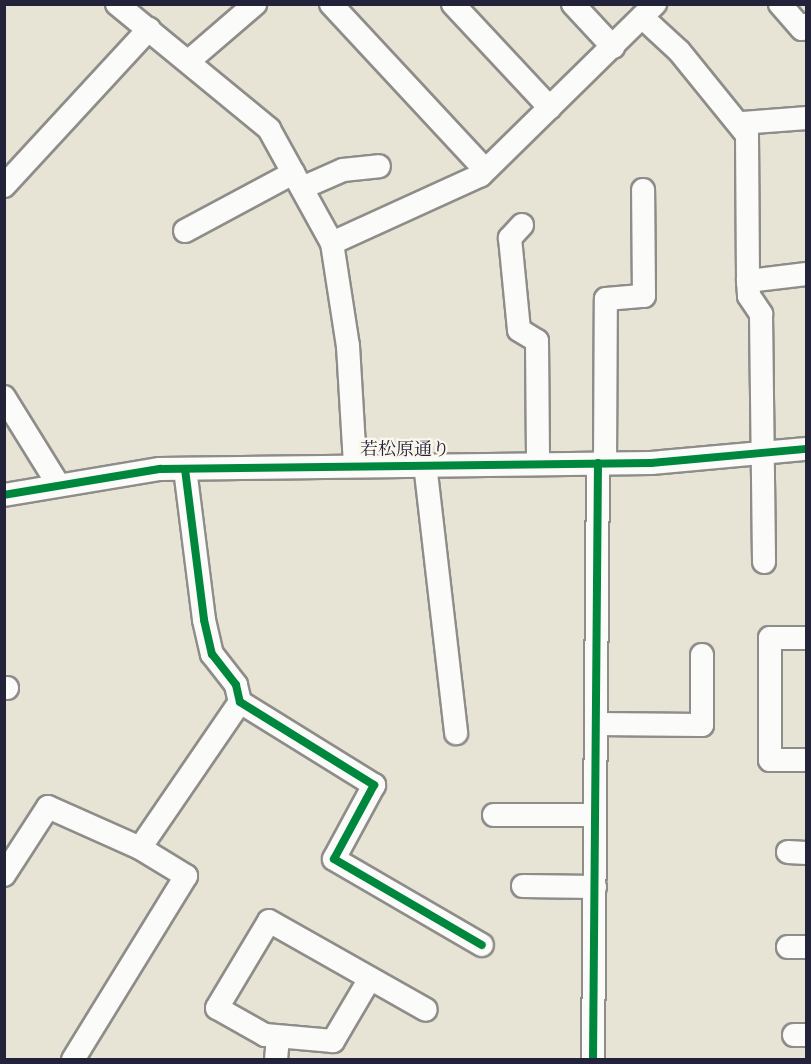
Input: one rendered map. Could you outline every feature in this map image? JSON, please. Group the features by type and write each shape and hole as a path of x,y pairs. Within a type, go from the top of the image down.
{"street":[{"path":"117,4 190,60 269,129 332,243 348,346 355,465"},
{"path":"190,60 255,4"},
{"path":"331,4 485,170"},
{"path":"453,4 549,108"},
{"path":"573,4 613,46"},
{"path":"780,4 802,29 807,25"},
{"path":"332,243 485,170 649,11 741,123 749,182 749,296 761,314 760,454 764,562"},
{"path":"4,186 149,29"},
{"path":"741,123 807,118"},
{"path":"186,231 297,181 343,170 379,166"},
{"path":"593,1059 594,815 606,299 644,296 643,190"},
{"path":"522,225 510,238 519,330 537,341 538,464"},
{"path":"748,281 807,274"},
{"path":"4,397 58,484"},
{"name":"若松原通り","path":"4,495 58,484 185,469 602,463 807,449"},
{"path":"425,464 456,733"},
{"path":"185,469 204,620 212,654 236,685 240,702 374,785 334,860 482,945"},
{"path":"807,638 770,638 770,760 807,760"},
{"path":"596,724 702,725 702,655"},
{"path":"140,848 240,702"},
{"path":"4,875 48,807 140,848 186,876 73,1059"},
{"path":"494,815 594,815"},
{"path":"523,886 594,887"},
{"path":"369,980 333,1041 277,1049 217,1008 269,921 369,980 426,1010"}],"cycle path":[{"path":"4,495 160,469 651,463 806,449"},
{"path":"593,1060 598,463"},
{"path":"185,469 204,620 212,654 236,685 240,702 374,785 334,859 482,945"}]}
